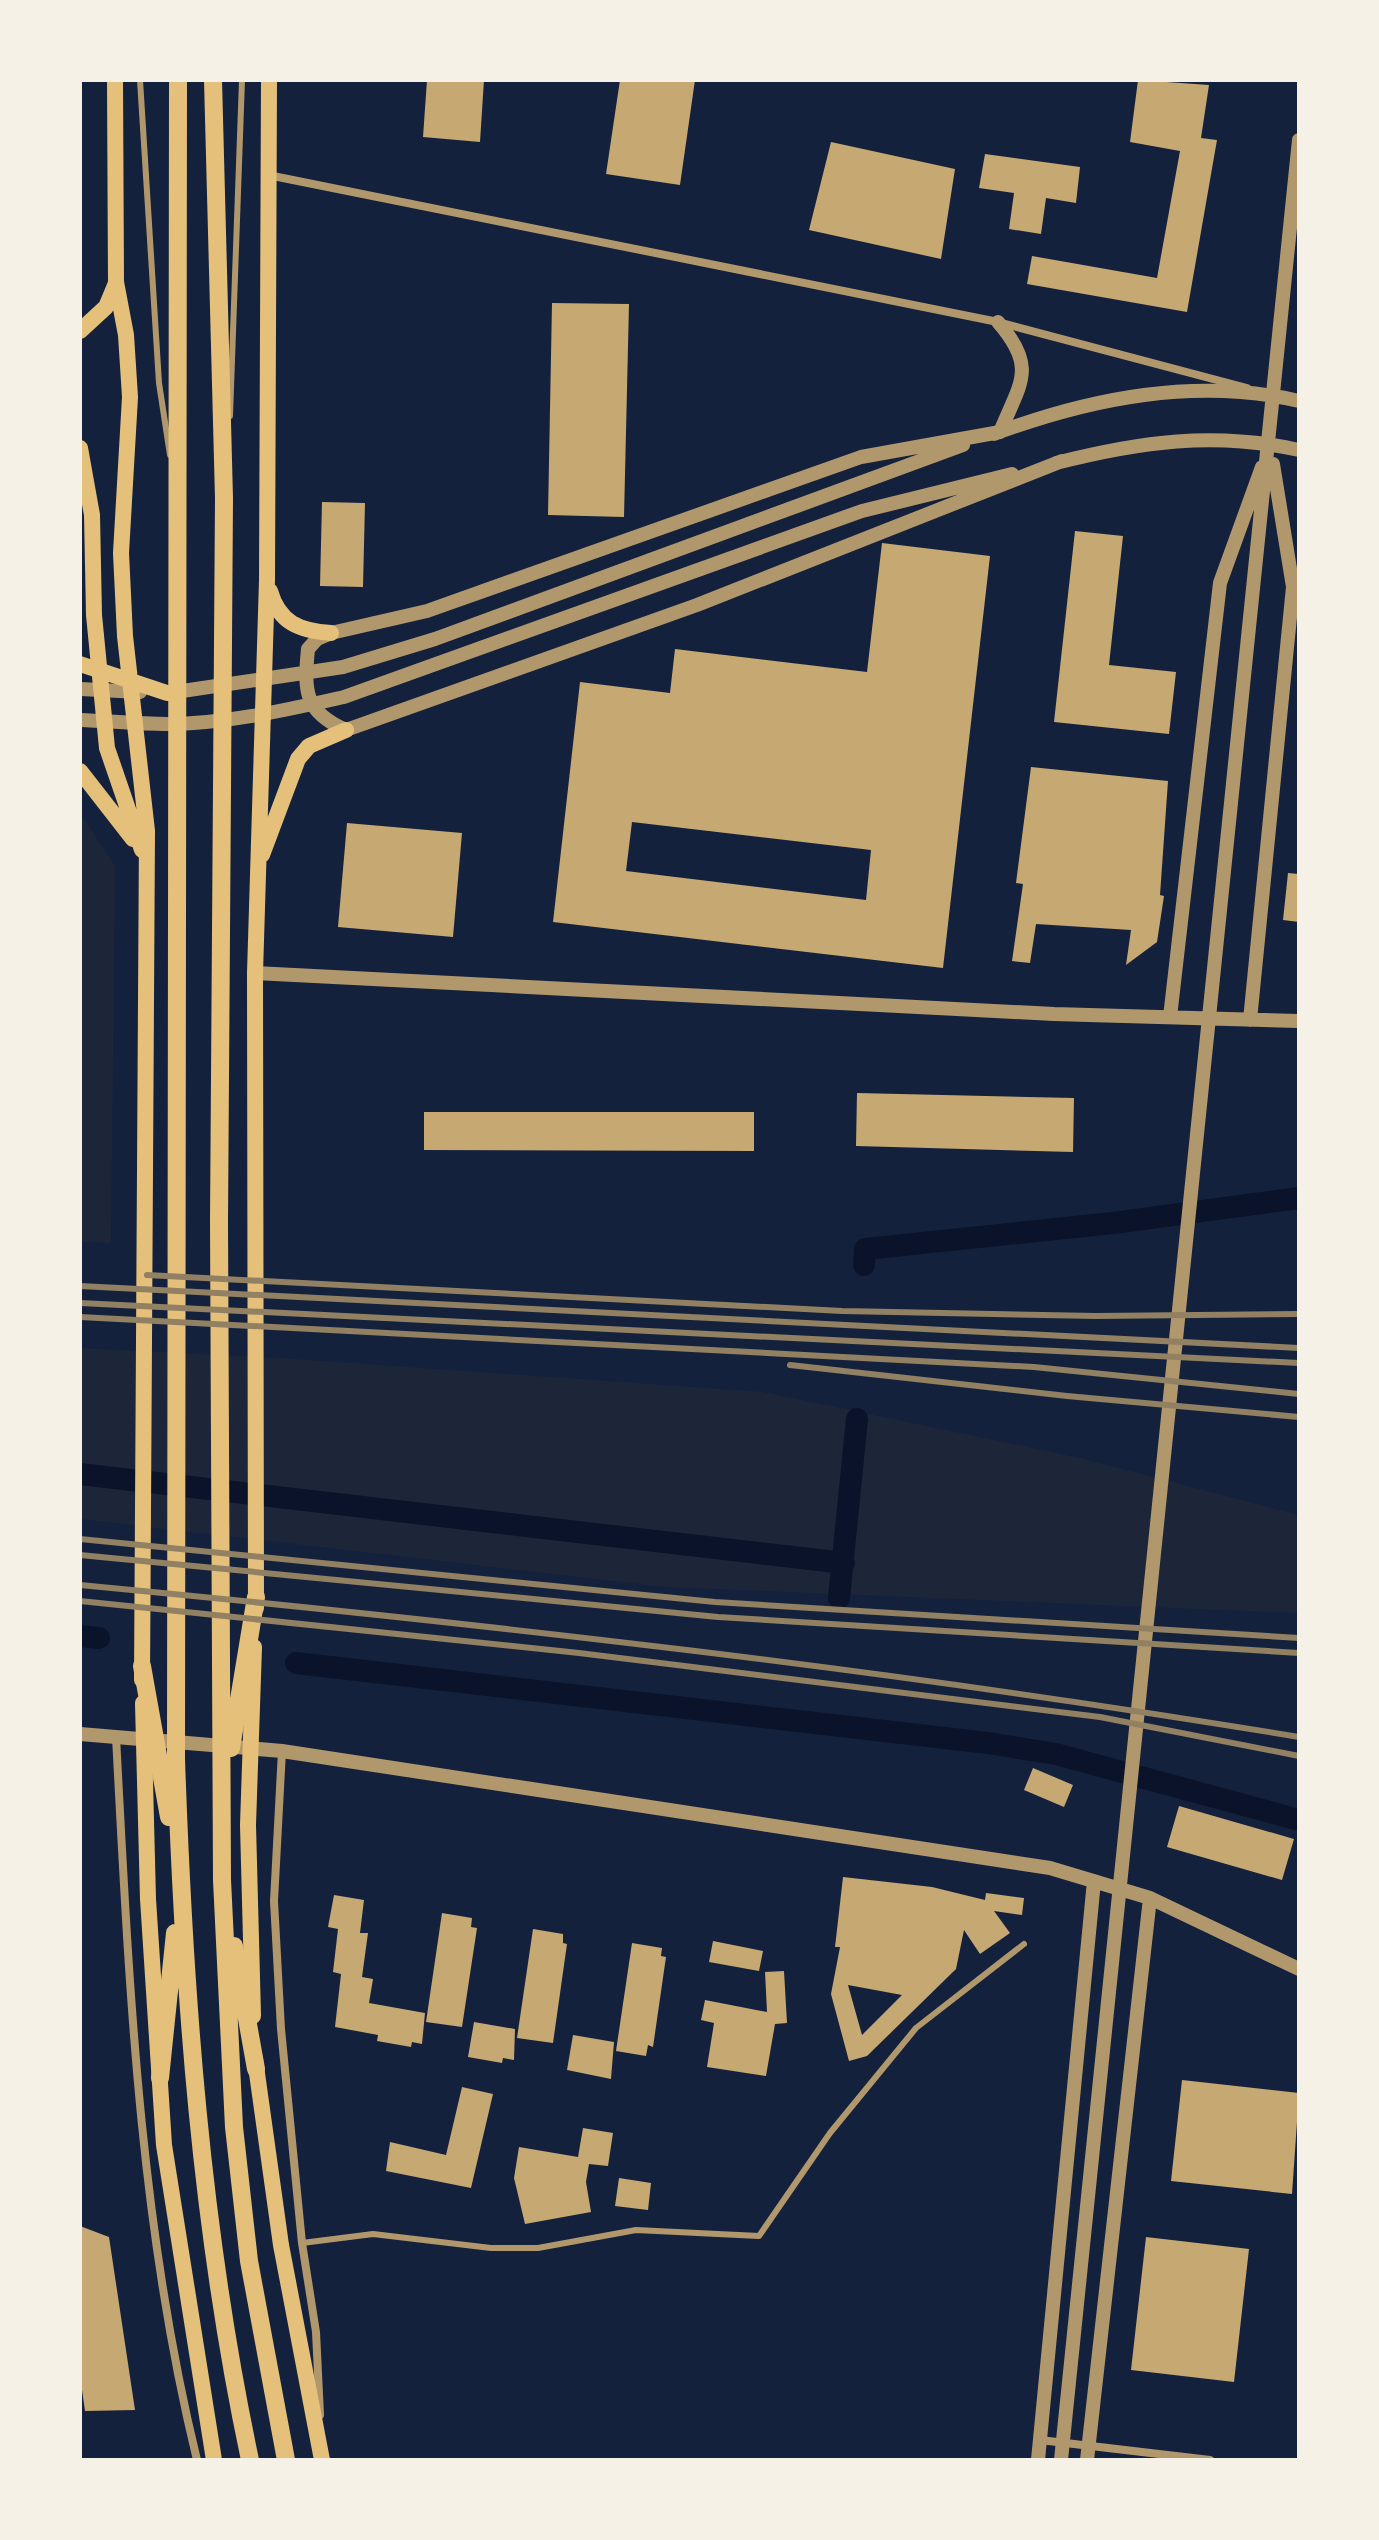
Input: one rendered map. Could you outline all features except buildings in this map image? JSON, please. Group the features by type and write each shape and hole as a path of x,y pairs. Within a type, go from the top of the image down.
{"highway":[{"path":"178,80 180,527 176,1759 180,1880 196,2112 216,2271 250,2460"},
{"path":"213,80 224,498 219,1222 222,1880 238,2156 252,2276 286,2460"},
{"path":"222,1798 256,1597"},
{"path":"142,1666 180,1880 160,2078"},
{"path":"222,1880 256,2069"}],"main road":[{"path":"115,80 116,282 126,335 130,397 121,553 125,636 147,831 142,1666 148,1899 164,2145 214,2460"},
{"path":"269,80 267,580 255,973 256,1597 248,1825 249,1948 256,2069 281,2245 322,2460"},
{"path":"80,331 106,307 116,282"},
{"path":"80,448 92,515 94,615 107,748 142,850 148,964"},
{"path":"267,580 275,609 289,622 305,631 331,633"},
{"path":"80,664 167,693"},
{"path":"257,871 298,759 309,746 346,730"},
{"path":"80,771 142,850"}],"street":[{"path":"1061,2460 1229,848 1270,444 1271,394 1299,140"},
{"path":"267,175 998,322 1299,401"},
{"path":"998,322 1017,344 1024,378 1000,432"},
{"path":"80,689 167,693 343,667 435,639 1000,432 1139,392 1197,390 1271,394"},
{"path":"1000,432 861,457 427,611 331,633 308,649 309,698 326,722 346,730 697,605 1062,461"},
{"path":"80,720 168,724 285,710 400,679 862,511 1062,461 1159,440 1270,444 1299,450"},
{"path":"1170,1017 1220,583 1270,444"},
{"path":"1250,1020 1293,587 1270,444"},
{"path":"255,973 1299,1021"},
{"path":"80,1734 282,1751 1050,1868 1150,1898 1299,1969"},
{"path":"116,1737 132,2020 145,2165 197,2460"},
{"path":"282,1751 274,1901 287,2114 316,2332 322,2460"},
{"path":"1038,2460 1094,1881"},
{"path":"1088,2453 1150,1898"},
{"path":"1040,2440 1088,2453 1210,2460"}],"lane":[{"path":"140,80 157,346 180,527"},
{"path":"224,498 235,354 242,80"},
{"path":"302,2243 373,2234 491,2248 538,2248 636,2230 759,2236 830,2133 916,2028 1024,1944"}],"shaded area":[{"path":"80,813 115,866 111,1243 80,1242"},
{"path":"80,1348 279,1358 763,1392 1080,1458 1299,1515 1299,1613 664,1587 80,1519"}],"waterway":[{"path":"864,1265 865,1249 1113,1223 1299,1198"},
{"path":"839,1598 857,1419"},
{"path":"80,1474 844,1563"},
{"path":"80,1636 99,1638"},
{"path":"296,1663 988,1743 1056,1754 1299,1820"}],"railway":[{"path":"147,1275 842,1311 1096,1316 1299,1314"},
{"path":"80,1286 1299,1348"},
{"path":"80,1303 1299,1363"},
{"path":"80,1317 1034,1367 1299,1394"},
{"path":"790,1365 1067,1396 1299,1417"},
{"path":"80,1539 715,1602 1299,1638"},
{"path":"80,1555 718,1617 1299,1653"},
{"path":"80,1585 691,1650 995,1690 1299,1737"},
{"path":"80,1601 579,1653 1100,1717 1299,1756"}]}
